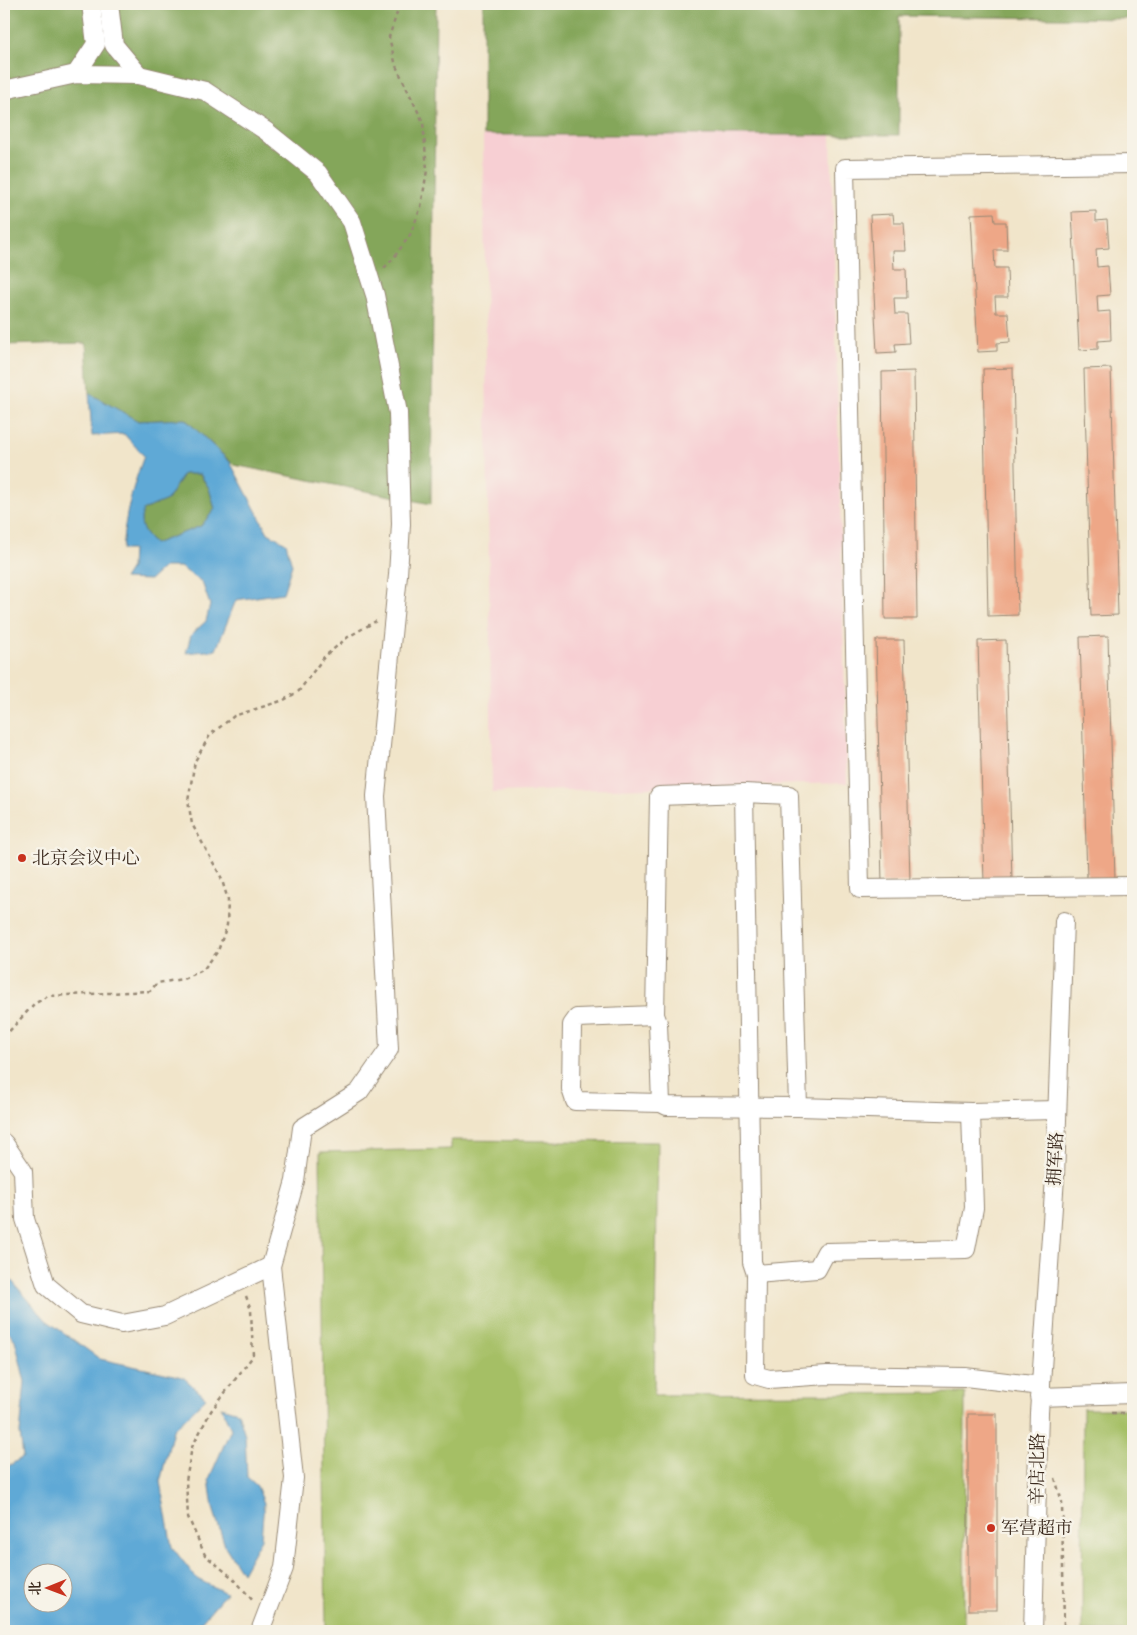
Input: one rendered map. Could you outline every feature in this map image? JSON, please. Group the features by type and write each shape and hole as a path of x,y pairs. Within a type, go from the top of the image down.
{"street":[{"path":"76,74 96,44 91,4"},
{"path":"109,4 114,45 139,74"},
{"path":"4,90 76,74 139,74 205,91 266,131 318,173 352,222 375,294 398,413 400,524 394,616 376,796 389,1049 359,1092 302,1128 295,1181 271,1266 294,1478 284,1568 261,1629"},
{"path":"1133,164 845,168 860,889 1133,886"},
{"path":"744,793 752,1262 756,1274 755,1375 769,1379 828,1375 965,1377 1040,1391 1133,1394"},
{"path":"661,1103 658,1023 655,1015 659,796 744,793 789,795 798,1107"},
{"name":"拥军路","path":"1040,1391 1055,1178 1064,921"},
{"path":"655,1015 577,1018 572,1025 572,1089 575,1101 750,1108 798,1107 971,1112 1057,1110"},
{"path":"756,1274 817,1269 826,1252 966,1249 974,1208 971,1112"},
{"path":"4,1142 23,1171 25,1219 46,1285 81,1314 122,1324 165,1316 271,1266"},
{"name":"辛店北路","path":"1034,1631 1040,1391"}],"path":[{"path":"371,281 392,260 410,235 421,207 427,170 423,122 396,66 389,38 400,4"},
{"path":"4,1037 34,1004 48,996 150,990 156,983 183,979 203,970 218,950 227,925 228,900 221,877 192,824 188,802 195,761 210,735 234,716 284,700 299,691 324,657 348,637 375,622 394,616"},
{"path":"240,1281 251,1310 254,1356 211,1411 192,1447 186,1481 188,1517 205,1555 234,1579 253,1600 261,1629"},
{"path":"1054,1475 1062,1502 1064,1631"}],"shaded area":[{"path":"483,135 831,135 847,783 492,792"}],"green space":[{"path":"4,4 436,4 431,504 234,465 185,419 138,421 89,393 86,343 4,345"},
{"path":"483,4 1133,4 1133,19 899,16 899,135 483,135"},
{"path":"183,474 199,474 209,488 215,509 201,526 154,544 147,536 141,524 143,510 167,500"},
{"path":"451,1140 658,1142 654,1395 965,1393 964,1631 326,1631 320,1152 451,1149"},
{"path":"1083,1409 1133,1409 1133,1631 1082,1631"}],"water":[{"path":"89,393 138,421 185,419 230,462 268,533 286,543 292,565 283,593 236,600 216,650 186,653 191,635 206,621 210,605 202,582 180,567 164,567 150,580 124,579 131,568 132,550 122,550 125,525 144,456 124,434 92,436","holes":["183,474 200,474 209,488 215,509 201,526 154,544 147,536 141,524 143,510 167,500"]},
{"path":"4,1272 46,1320 100,1359 183,1377 206,1398 173,1430 160,1482 172,1547 197,1579 226,1593 193,1631 4,1631 4,1467 23,1457 20,1433 25,1382 15,1340 4,1326"},
{"path":"221,1407 238,1412 245,1435 247,1477 257,1486 264,1503 261,1539 242,1573 225,1546 213,1508 209,1479 231,1429"}],"building":[{"path":"1096,211 1096,221 1107,220 1109,248 1096,249 1097,267 1108,266 1110,295 1097,296 1098,312 1110,311 1111,340 1098,341 1098,349 1079,350 1072,212"},
{"path":"994,213 995,222 1006,222 1007,250 994,250 995,268 1007,268 1008,297 995,297 996,313 1008,313 1010,342 997,343 997,351 978,352 971,214"},
{"path":"893,214 894,223 904,223 906,251 893,251 894,269 906,269 907,298 894,298 895,314 907,314 909,343 895,344 896,352 877,353 870,215"},
{"path":"1013,368 1018,615 988,616 983,369"},
{"path":"1111,368 1118,615 1091,616 1084,369"},
{"path":"914,371 917,619 885,619 882,372"},
{"path":"1108,636 1115,879 1087,879 1080,637"},
{"path":"876,640 904,640 910,882 882,883"},
{"path":"1006,640 1012,883 984,884 978,641"},
{"path":"968,1414 997,1414 997,1610 968,1610"}],"place":[{"name":"北京会议中心","path":"22,858"},
{"name":"军营超市","path":"991,1528"}]}
